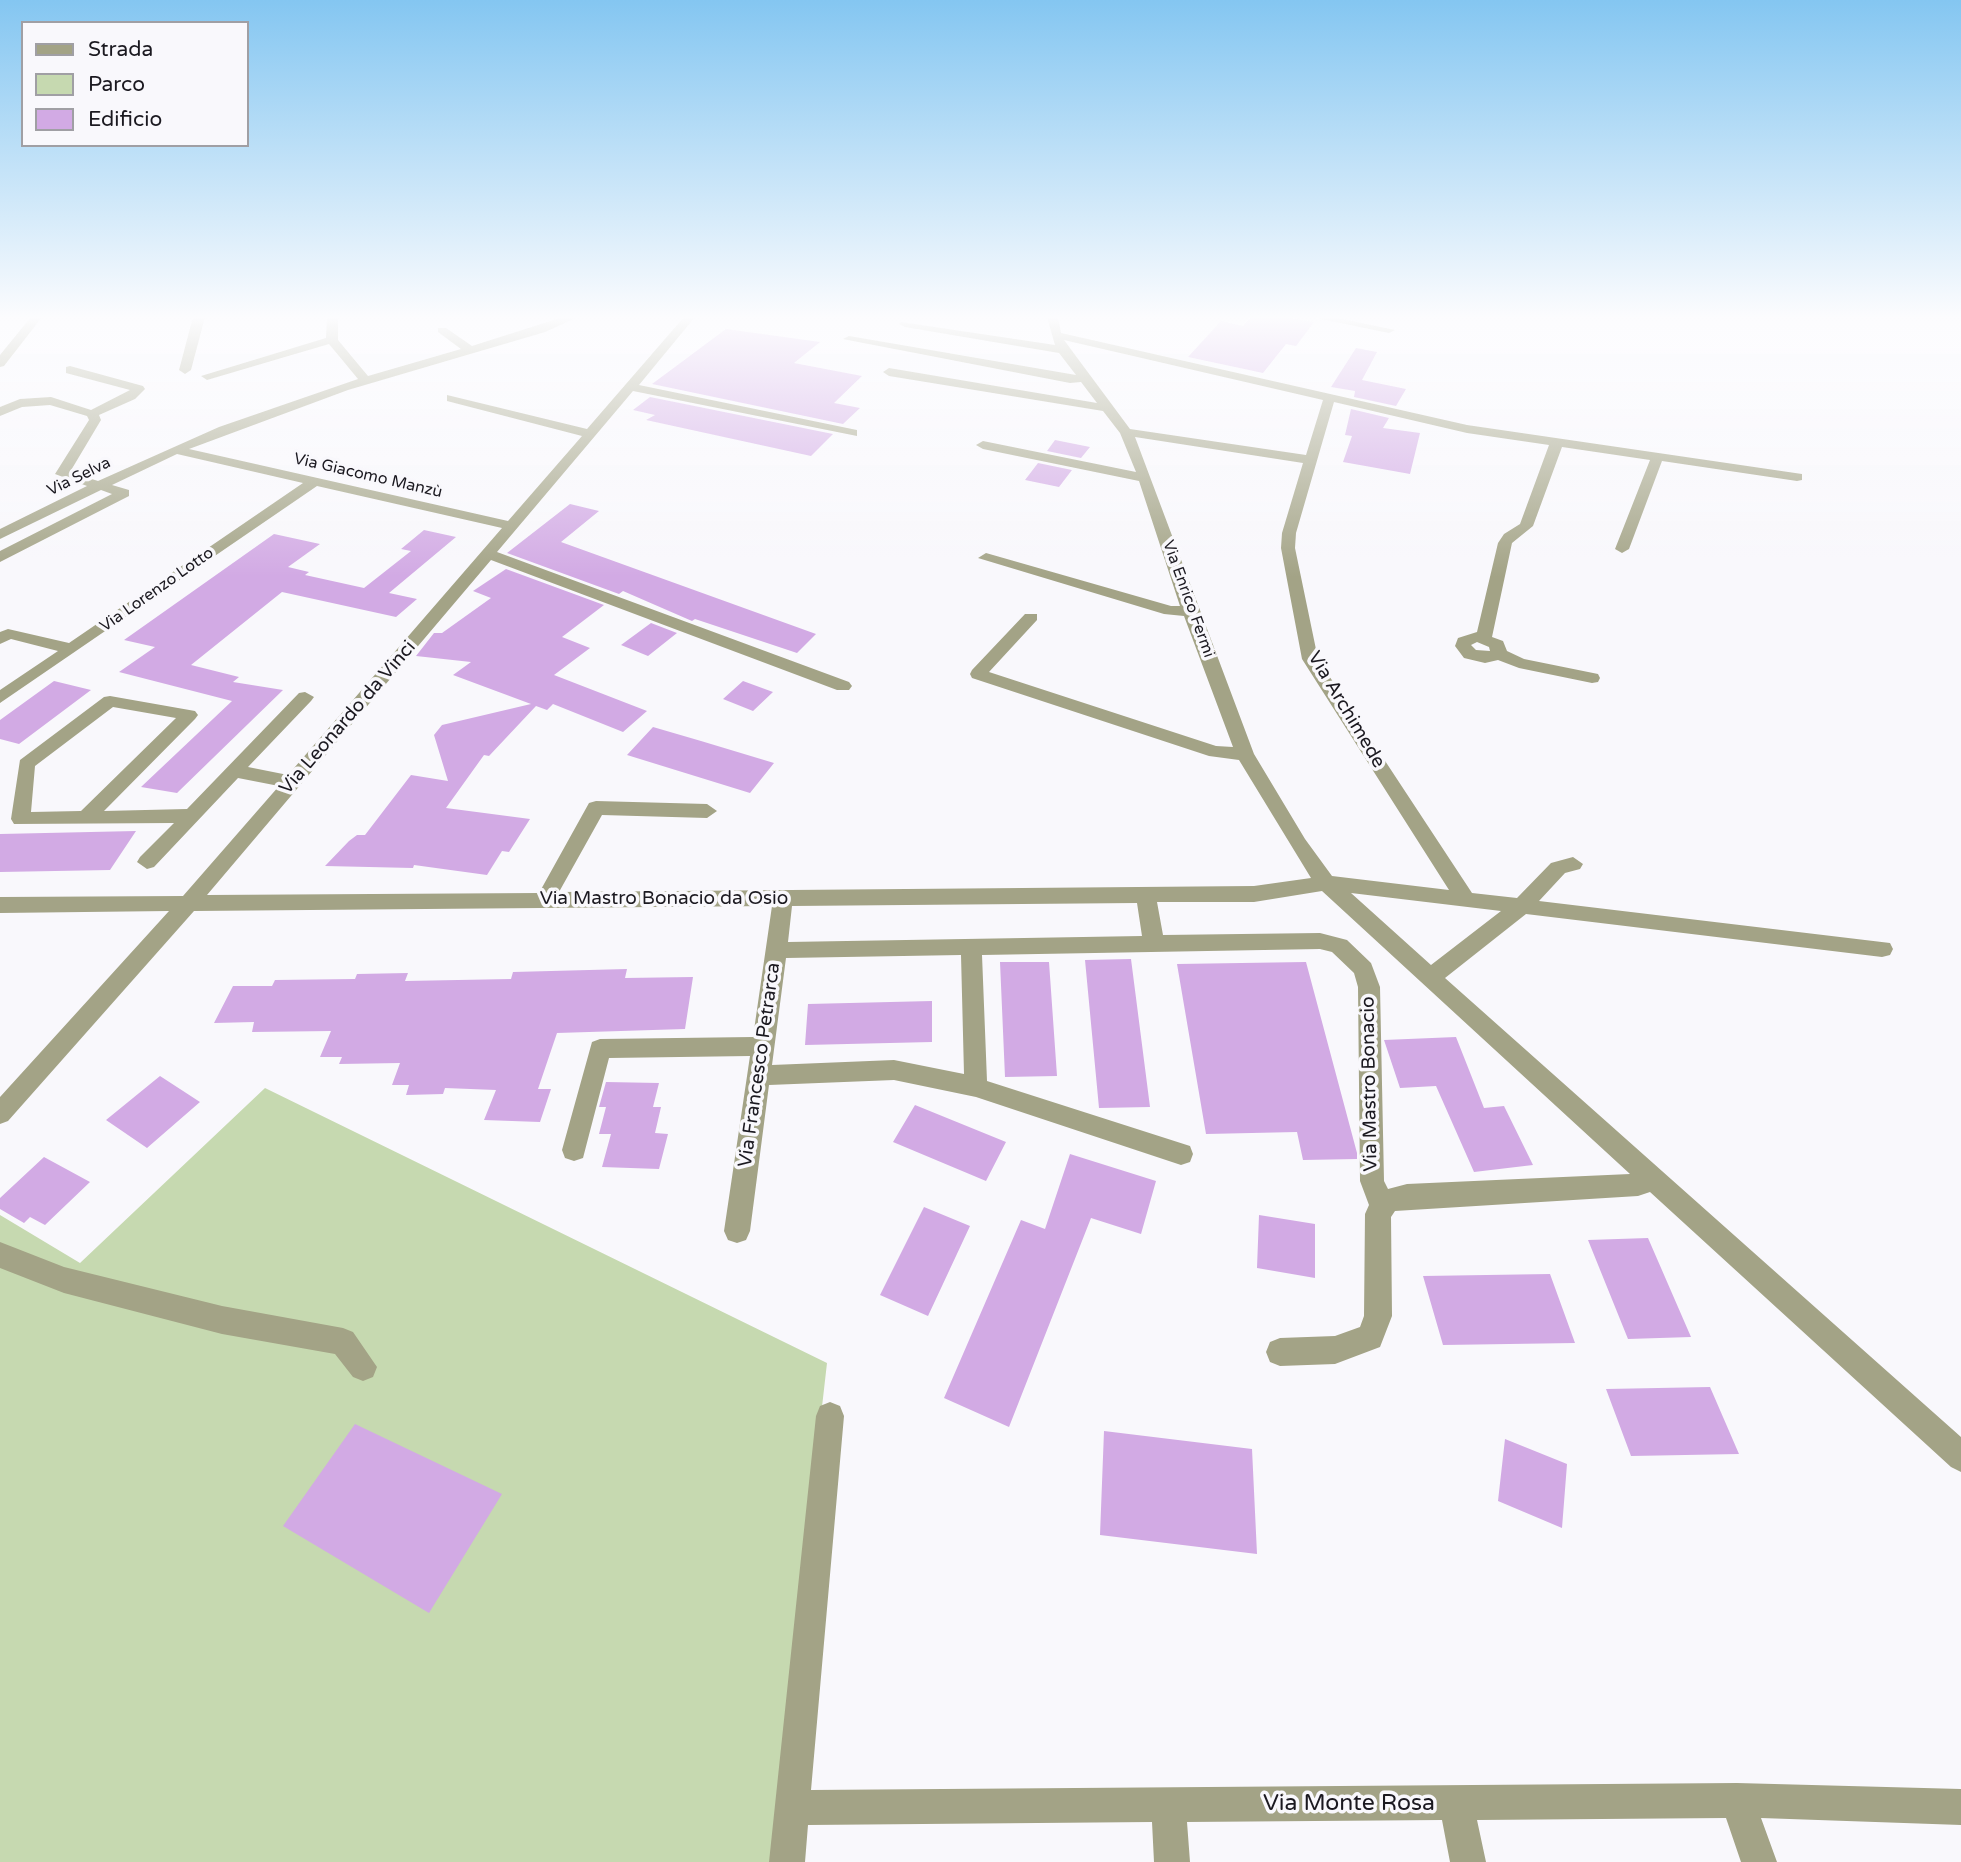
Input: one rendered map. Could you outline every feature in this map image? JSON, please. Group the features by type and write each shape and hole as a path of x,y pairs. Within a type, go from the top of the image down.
{"street":[{"path":"0,412 18,404"},
{"path":"0,556 124,493 66,477 62,472 95,419 92,414 64,404"},
{"path":"92,414 114,404"},
{"name":"Via Selva","path":"0,535 175,450 293,404"},
{"path":"474,404 591,434"},
{"name":"Via Leonardo da Vinci","path":"0,1114 190,902 617,404"},
{"path":"713,404 852,433"},
{"path":"1071,404 1107,407"},
{"name":"Via Enrico Fermi","path":"1105,404 1126,432 1145,477 1190,611 1245,754 1298,845 1326,883 1961,1457"},
{"name":"Via Archimede","path":"1328,404 1288,548 1310,659 1465,899"},
{"path":"1349,404 1556,444 1797,477"},
{"path":"1126,432 1311,460"},
{"path":"1556,444 1526,526 1508,537 1505,543 1484,638 1497,644 1499,654 1519,663 1592,678"},
{"path":"982,445 1127,476 1145,477"},
{"name":"Via Giacomo Manzù","path":"175,450 512,526"},
{"path":"1622,549 1657,458"},
{"name":"Via Lorenzo Lotto","path":"0,698 314,482"},
{"path":"488,554 843,686"},
{"path":"986,558 1170,611 1190,611"},
{"path":"1031,617 978,674 1215,752 1245,754"},
{"path":"0,639 8,634 72,649"},
{"path":"147,862 305,697"},
{"path":"86,818 189,715 110,701 26,764 21,819 86,818 192,816"},
{"path":"234,772 292,782"},
{"path":"545,900 596,808 707,811"},
{"path":"1431,977 1522,906 1559,868 1573,864"},
{"path":"1326,883 1882,949"},
{"name":"Via Mastro Bonacio da Osio","path":"0,905 1254,894 1326,883"},
{"path":"1146,895 1154,944"},
{"name":"Via Francesco Petrarca","path":"737,1231 783,899"},
{"name":"Via Mastro Bonacio","path":"776,950 1320,941 1339,946 1363,969 1369,986 1372,1181 1383,1207"},
{"path":"971,947 976,1087"},
{"path":"574,1150 600,1049 763,1046"},
{"path":"759,1075 894,1070 976,1087 1181,1154"},
{"path":"1280,1352 1335,1350 1370,1337 1378,1316 1378,1214 1387,1201 1407,1196 1638,1185 1652,1177"},
{"path":"0,1255 77,1284 222,1320 343,1342 363,1367"},
{"path":"787,1862 830,1416"},
{"path":"1738,1800 1759,1862"},
{"name":"Via Monte Rosa","path":"792,1808 1738,1800 1961,1807"},
{"path":"1168,1803 1172,1862"},
{"path":"1456,1804 1468,1862"}],"green space":[{"path":"265,1088 827,1363 770,1862 0,1862 0,1215 80,1263"}],"building":[{"path":"641,404 684,404 833,434 811,456 646,420 655,415 633,410"},
{"path":"747,404 839,404 860,408 843,424"},
{"path":"1351,409 1389,418 1383,428 1420,433 1410,474 1343,462 1352,436 1345,435"},
{"path":"1055,440 1090,447 1081,458 1047,451"},
{"path":"1038,463 1072,470 1059,487 1025,480"},
{"path":"570,504 599,511 561,542 816,634 797,653 695,619 692,621 623,591 619,594 507,553"},
{"path":"424,530 456,537 389,593 417,599 396,617 282,592 191,665 239,677 233,682 283,690 177,793 141,787 232,701 119,672 155,647 124,640 274,534 320,544 288,567 309,572 305,575 364,588 411,551 401,549"},
{"path":"506,569 604,605 562,637 590,648 554,675 647,711 623,732 553,704 547,710 536,706 489,756 484,755 446,808 530,819 509,852 502,851 487,875 414,865 413,868 325,866 349,841 357,835 365,835 411,775 448,781 434,735 442,725 531,704 453,675 471,662 416,656 434,633 442,633 491,598 473,591"},
{"path":"651,623 677,633 648,656 621,645"},
{"path":"54,681 91,690 19,744 0,739 0,720"},
{"path":"743,681 773,692 753,711 723,699"},
{"path":"653,727 774,763 750,793 627,755"},
{"path":"136,831 110,870 0,872 0,834"},
{"path":"1131,959 1150,1107 1099,1108 1085,960"},
{"path":"1000,962 1049,962 1057,1076 1005,1077"},
{"path":"1306,962 1357,1159 1303,1160 1297,1132 1206,1134 1177,964"},
{"path":"627,969 625,978 693,977 685,1029 557,1033 538,1089 551,1089 540,1122 484,1120 496,1090 445,1088 443,1094 406,1095 409,1085 392,1085 400,1063 339,1064 342,1057 320,1057 331,1031 252,1032 254,1022 214,1023 233,986 272,986 275,980 355,979 357,974 408,973 405,981 511,979 513,972"},
{"path":"932,1001 932,1042 805,1045 808,1004"},
{"path":"1456,1037 1484,1108 1504,1106 1533,1165 1474,1172 1436,1086 1400,1088 1384,1040"},
{"path":"160,1076 200,1102 147,1148 106,1120"},
{"path":"606,1082 659,1083 653,1107 661,1107 655,1133 668,1134 659,1169 602,1167 611,1134 599,1134 606,1107 599,1107"},
{"path":"915,1105 1006,1142 986,1181 893,1142"},
{"path":"1070,1154 1156,1181 1141,1234 1091,1218 1009,1427 944,1398 1021,1220 1045,1229"},
{"path":"44,1157 90,1182 45,1225 30,1217 24,1223 0,1209 0,1198"},
{"path":"924,1207 970,1226 928,1316 880,1295"},
{"path":"1259,1215 1315,1224 1315,1278 1257,1268"},
{"path":"1648,1238 1691,1337 1628,1339 1588,1240"},
{"path":"1550,1274 1575,1343 1443,1345 1423,1276"},
{"path":"1710,1387 1739,1454 1631,1456 1606,1389"},
{"path":"355,1424 502,1494 429,1613 283,1526"},
{"path":"1104,1431 1252,1449 1257,1554 1100,1535"},
{"path":"1505,1439 1567,1464 1562,1528 1498,1501"}]}
